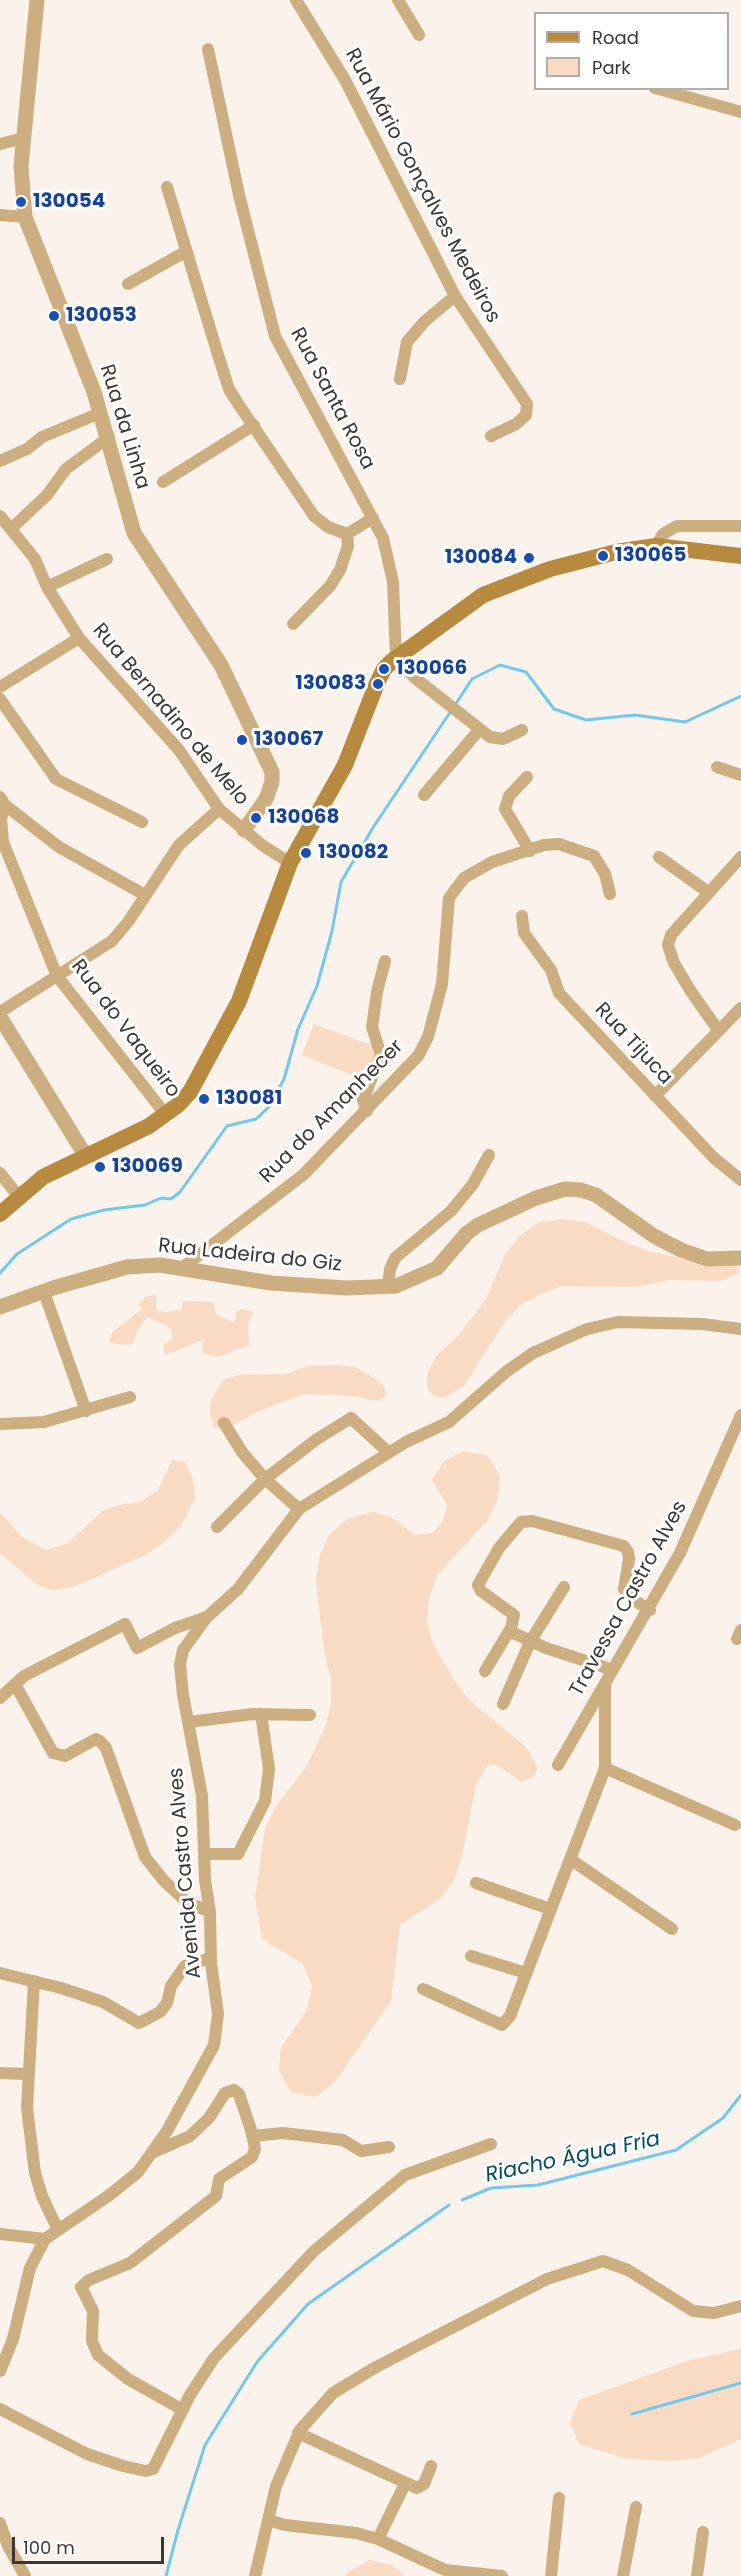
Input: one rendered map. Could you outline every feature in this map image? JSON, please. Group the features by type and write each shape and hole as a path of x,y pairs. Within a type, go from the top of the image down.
{"main road":[{"path":"0,1214 43,1177 166,1115 190,1092 226,1029 256,960 290,863 345,765 384,669 396,658 462,610 500,587 593,557 656,546 741,556"}],"street":[{"name":"Rua Mário Gonçalves Medeiros","path":"296,0 345,80 455,296 528,408 526,415 509,429 491,436"},
{"path":"398,0 419,35"},
{"name":"Rua da Linha","path":"35,5 21,187 25,218 109,437 134,533 221,666 272,772 272,782 266,799 243,830"},
{"name":"Rua Santa Rosa","path":"208,49 238,195 275,336 383,538 393,582 396,658"},
{"path":"662,90 741,112"},
{"path":"0,144 24,138"},
{"path":"167,187 185,252 230,389 296,493 314,516 328,527 347,534"},
{"path":"0,215 25,218"},
{"path":"128,284 185,252"},
{"path":"400,379 407,342 425,321 455,296"},
{"path":"0,461 27,449 42,437 100,413"},
{"path":"163,482 254,425"},
{"path":"12,528 47,495 66,469 109,437"},
{"name":"Rua Bernadino de Melo","path":"0,516 12,528 34,559 47,587 79,638 179,750 219,809 243,830 290,863"},
{"path":"347,534 373,518"},
{"path":"656,546 663,534 677,526 741,526"},
{"path":"294,624 330,586 340,570 348,546 347,534"},
{"path":"47,587 107,559"},
{"path":"0,687 79,638"},
{"path":"396,658 415,678 479,730 497,740 522,730"},
{"path":"0,699 56,779 142,822"},
{"path":"424,795 479,730"},
{"path":"717,767 741,775"},
{"path":"527,777 509,796 505,809 530,851"},
{"path":"2,801 59,847 145,895"},
{"name":"Rua do Vaqueiro","path":"2,801 3,842 57,976 166,1115"},
{"path":"0,1011 112,941 179,845 219,809"},
{"name":"Rua do Amanhecer","path":"182,1268 290,1186 403,1074 428,1037 442,984 446,913 454,888 474,870 544,845 558,844 594,856 605,874 610,894"},
{"path":"659,857 708,892"},
{"path":"718,1030 674,963 668,945 670,935 741,857"},
{"name":"Rua Tijuca","path":"522,916 524,933 551,970 559,993 714,1158 741,1180"},
{"path":"367,1111 363,1100 381,1054 372,1027 376,992 385,961"},
{"path":"655,1096 741,1008"},
{"path":"0,1017 86,1155"},
{"path":"388,1287 390,1269 395,1258 451,1211 473,1184 489,1155"},
{"path":"0,1173 20,1197"},
{"name":"Rua Ladeira do Giz","path":"0,1307 127,1267 160,1265 271,1283 346,1288 388,1287 404,1284 437,1268 454,1247 478,1225 536,1198 565,1189 581,1190 596,1195 654,1236 681,1250 707,1259 741,1258"},
{"path":"44,1292 86,1411"},
{"name":"Avenida Castro Alves","path":"0,2371 13,2339 30,2268 45,2239 57,2228 111,2194 138,2172 153,2152 214,2045 218,2014 211,1958 210,1912 205,1880 202,1796 180,1665 183,1650 207,1617 238,1589 299,1509 388,1452 455,1418 507,1371 533,1353 587,1329 618,1322 702,1324 741,1329"},
{"path":"0,1424 44,1422 130,1397"},
{"name":"Travessa Castro Alves","path":"558,1764 650,1610 690,1532 741,1415"},
{"path":"217,1527 265,1479 317,1439 351,1418 388,1452"},
{"path":"224,1423 242,1452 265,1479 299,1509"},
{"path":"485,1671 514,1620 513,1612 481,1591 478,1585 513,1528 524,1521 624,1546 629,1558 624,1589 629,1597 650,1610"},
{"path":"502,1704 530,1642 564,1587"},
{"path":"0,1698 15,1684 52,1659 125,1624 137,1647 175,1628 207,1617"},
{"path":"509,1631 530,1642 613,1670"},
{"path":"15,1684 52,1753 65,1756 96,1739 100,1741 105,1748 145,1857 164,1881 188,1902 210,1912"},
{"path":"423,1989 502,2025 510,2016 605,1768 605,1684"},
{"path":"205,1854 238,1854 265,1801 269,1768 261,1714"},
{"path":"189,1722 261,1714 310,1715"},
{"path":"605,1768 735,1825"},
{"path":"570,1860 672,1929"},
{"path":"476,1883 550,1909"},
{"path":"471,1956 526,1973"},
{"path":"0,1973 103,2002 139,2023 160,2012 167,2003 171,1986 185,1966 211,1958"},
{"path":"34,1981 27,2074 27,2108 35,2173 42,2196 57,2228"},
{"path":"0,2073 27,2074"},
{"path":"153,2152 190,2136 209,2118 225,2093 230,2090 239,2094 255,2149 252,2157 219,2180 216,2196 130,2263 89,2280 81,2287 93,2311 92,2341 98,2355 128,2379 183,2410"},
{"path":"252,2136 283,2133 343,2140 361,2151 389,2147"},
{"path":"0,2409 87,2454 146,2471 153,2469 159,2462 183,2410 214,2358 314,2251 405,2175 491,2144"},
{"path":"0,2234 45,2239"},
{"path":"255,2576 276,2486 298,2433 317,2408 333,2393 350,2382 547,2279 591,2263 603,2261 615,2264 693,2311 714,2313 741,2306"},
{"path":"298,2433 405,2484 421,2487 431,2466"},
{"path":"378,2539 405,2484"},
{"path":"550,2576 559,2498"},
{"path":"623,2576 636,2507"},
{"path":"268,2520 285,2525 345,2531 378,2539 446,2573 502,2576"},
{"path":"0,2523 8,2546 25,2576"},
{"path":"697,2576 703,2532"}],"green space":[{"path":"314,1024 377,1047 366,1081 302,1055"},
{"path":"563,1219 586,1222 627,1243 649,1251 714,1266 736,1264 740,1272 722,1281 670,1280 634,1287 563,1286 541,1294 520,1305 504,1323 463,1387 443,1398 435,1396 427,1389 427,1374 437,1355 457,1337 486,1299 505,1255 519,1236 539,1222"},
{"path":"156,1295 156,1310 165,1312 181,1310 183,1301 213,1302 216,1314 235,1323 236,1312 242,1309 254,1312 248,1323 249,1345 218,1357 203,1353 203,1340 165,1355 163,1344 172,1340 171,1328 147,1317 138,1330 133,1344 123,1345 109,1342 113,1331 142,1309 138,1305 145,1297"},
{"path":"308,1366 355,1367 379,1381 385,1388 385,1397 377,1401 354,1396 305,1394 261,1410 223,1430 214,1427 210,1414 211,1399 224,1379 239,1375 285,1374"},
{"path":"464,1451 487,1455 500,1475 498,1499 487,1521 437,1575 429,1599 427,1622 432,1642 456,1683 471,1702 526,1747 538,1768 534,1776 522,1782 495,1764 487,1766 476,1785 462,1856 454,1880 440,1899 400,1925 391,2001 334,2083 315,2097 291,2092 279,2071 281,2048 307,2010 312,1986 303,1964 262,1939 255,1898 265,1828 276,1806 306,1767 326,1725 331,1702 331,1678 325,1655 316,1579 320,1556 329,1535 347,1519 373,1512 395,1519 414,1535 432,1533 443,1521 447,1505 432,1480 444,1461"},
{"path":"172,1460 185,1462 193,1480 195,1498 181,1526 163,1543 143,1556 76,1586 54,1591 38,1585 0,1553 0,1512 22,1537 46,1550 68,1543 102,1511 123,1504 138,1503 158,1490"},
{"path":"741,2349 741,2439 699,2458 674,2461 627,2459 579,2444 570,2422 579,2400 690,2360"},
{"path":"369,2560 392,2565 404,2576 345,2576"}],"waterway":[{"path":"455,705 472,679 500,665 526,672 554,709 586,720 635,715 685,722 741,696"},
{"path":"0,1273 17,1254 71,1219 104,1210 145,1205 161,1198 171,1199 180,1192 227,1126 256,1119 270,1106 284,1079 298,1029 317,986 332,931 341,882 374,826 451,711"},
{"name":"Riacho Água Fria","path":"462,2200 491,2188 538,2185 676,2150 723,2118 741,2095"},
{"name":"Riacho Água Fria","path":"166,2576 205,2445 257,2362 308,2304 449,2205"},
{"path":"632,2414 741,2383"}],"place":[{"name":"130054","path":"21,202"},
{"name":"130053","path":"54,316"},
{"name":"130065","path":"603,556"},
{"name":"130084","path":"529,558"},
{"name":"130066","path":"384,669"},
{"name":"130083","path":"378,684"},
{"name":"130067","path":"242,740"},
{"name":"130068","path":"256,818"},
{"name":"130082","path":"306,853"},
{"name":"130081","path":"204,1099"},
{"name":"130069","path":"100,1167"}]}
